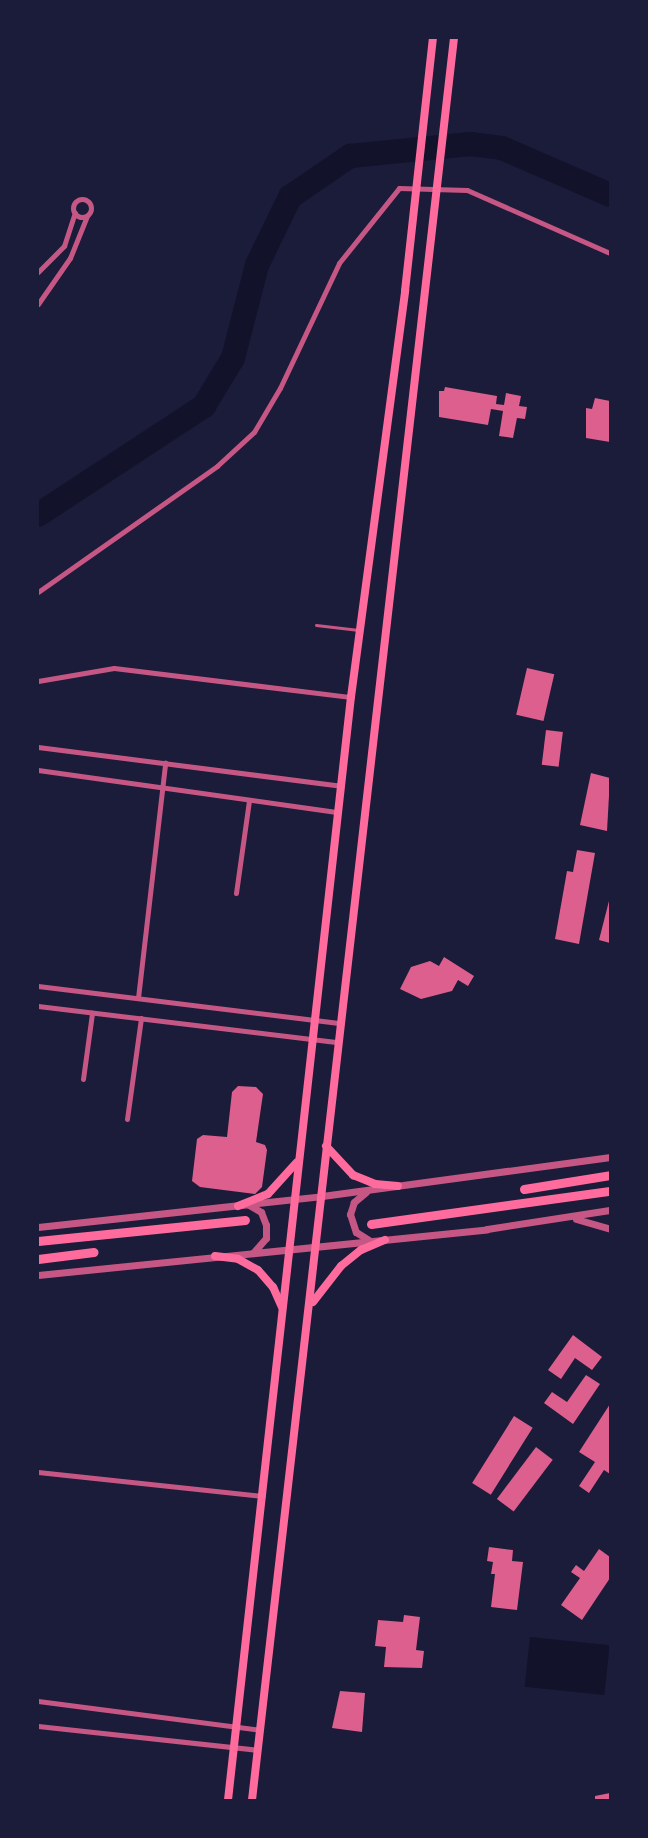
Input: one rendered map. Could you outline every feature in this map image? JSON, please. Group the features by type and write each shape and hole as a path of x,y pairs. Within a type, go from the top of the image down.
{"main road":[{"path":"228,1800 358,630 434,38"},
{"path":"252,1800 318,1246 336,1042 454,38"},
{"path":"326,1146 353,1175 375,1184 398,1186"},
{"path":"238,1206 277,1188 299,1158"},
{"path":"524,1189 610,1175"},
{"path":"371,1224 610,1191"},
{"path":"38,1241 245,1220"},
{"path":"311,1306 341,1266 361,1250 385,1240"},
{"path":"38,1259 94,1252"},
{"path":"215,1256 238,1259 258,1270 273,1287 284,1311"}],"street":[{"path":"38,592 217,466 254,432 280,388 339,263 399,188 467,190 610,253"},
{"path":"38,272 64,246 75,213 75,201 87,199 92,205 73,252 38,304"},
{"path":"75,213 87,216"},
{"path":"64,246 73,252"},
{"path":"38,681 114,668 351,697"},
{"path":"38,747 341,786"},
{"path":"138,998 165,763"},
{"path":"38,770 338,812"},
{"path":"236,893 249,800"},
{"path":"38,986 339,1023"},
{"path":"38,1006 336,1042"},
{"path":"83,1079 92,1012"},
{"path":"127,1119 141,1018"},
{"path":"38,1227 296,1200 610,1157"},
{"path":"368,1191 354,1202 350,1214 356,1232 371,1241"},
{"path":"249,1205 261,1212 266,1225 266,1238 253,1253"},
{"path":"38,1275 385,1240 568,1218 610,1210"},
{"path":"568,1218 610,1229"},
{"path":"38,1472 263,1496"},
{"path":"38,1701 237,1724 260,1730"},
{"path":"38,1726 258,1750"}],"lane":[{"path":"316,625 358,630"}],"shaded area":[{"path":"530,1637 610,1645 604,1695 525,1687"}],"building":[{"path":"445,387 497,396 496,404 504,405 506,393 521,396 519,406 527,407 525,419 517,418 513,438 499,436 503,411 491,409 488,425 439,417 439,391 444,391"},
{"path":"595,398 610,401 610,442 586,438 586,408 592,409"},
{"path":"527,668 554,674 543,721 516,715"},
{"path":"546,730 563,732 559,767 542,765"},
{"path":"591,773 610,778 607,831 580,825"},
{"path":"577,850 595,853 579,944 555,939 567,871 573,872"},
{"path":"610,897 610,943 599,940"},
{"path":"444,957 474,976 468,986 458,980 452,991 421,999 400,989 411,967 430,961 439,966"},
{"path":"238,1086 256,1087 263,1094 256,1142 265,1145 267,1150 262,1187 255,1194 200,1187 192,1181 197,1139 203,1135 227,1137 232,1092"},
{"path":"573,1335 602,1357 592,1370 575,1358 561,1379 548,1370"},
{"path":"586,1375 600,1384 573,1424 544,1403 552,1392 567,1402"},
{"path":"610,1404 610,1474 604,1470 589,1493 579,1486 595,1462 579,1452"},
{"path":"514,1416 533,1428 491,1495 472,1483"},
{"path":"536,1447 553,1460 514,1512 497,1499"},
{"path":"489,1547 513,1550 512,1561 523,1562 517,1610 491,1607 495,1574 491,1574 493,1562 487,1561"},
{"path":"599,1549 610,1557 610,1578 582,1620 561,1605 580,1578 571,1572 576,1565 584,1571"},
{"path":"404,1615 420,1617 416,1650 424,1651 422,1668 384,1667 386,1647 375,1646 378,1620 403,1622"},
{"path":"340,1691 365,1693 362,1732 332,1728"},
{"path":"610,1793 610,1800 595,1800 595,1796"}],"waterway":[{"path":"38,515 204,406 233,358 257,265 290,197 350,156 470,144 502,148 610,195"}]}
